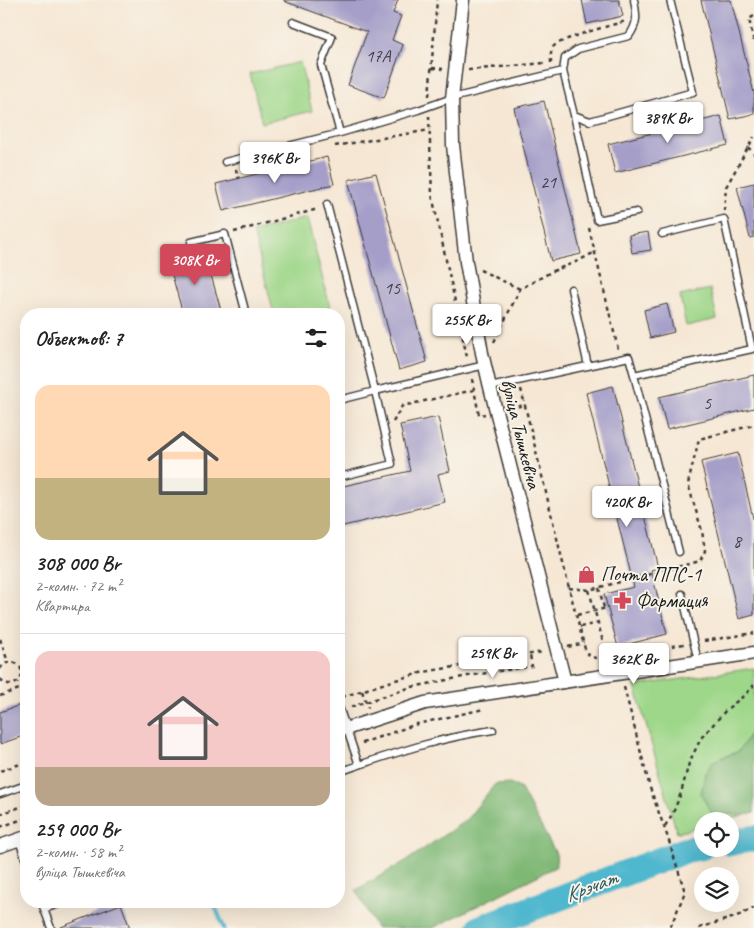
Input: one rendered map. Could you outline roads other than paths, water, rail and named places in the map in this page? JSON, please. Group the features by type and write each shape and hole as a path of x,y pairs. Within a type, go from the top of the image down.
{"street":[{"name":"вуліца Тышкевіча","path":"462,0 452,98 453,146 466,262 483,359 565,682"},
{"path":"345,729 425,703 754,653"},
{"path":"0,846 20,840"}],"lane":[{"path":"634,0 636,26 629,36 578,49 565,58 563,71 597,220 637,212"},
{"path":"574,115 590,121 693,92 670,0"},
{"path":"292,22 332,37 321,65 340,133"},
{"path":"225,162 340,133 452,98 563,71"},
{"path":"327,205 392,464 345,476"},
{"path":"634,375 752,350 724,219 662,234"},
{"path":"191,242 225,234 244,308"},
{"path":"571,289 588,366"},
{"path":"490,387 629,357 679,552"},
{"path":"345,398 470,368 483,359"},
{"path":"682,594 698,661"},
{"path":"345,770 410,748 461,735 493,730"},
{"path":"345,735 352,746 358,765"},
{"path":"0,794 20,787"},
{"path":"47,908 44,909 51,928"}],"waterway":[{"name":"Крэчат","path":"739,841 754,838"},
{"name":"Крэчат","path":"480,928 694,848"},
{"path":"216,908 224,928"}],"place":[{"name":"Почта ППС-1","path":"587,574"},
{"name":"Фармация","path":"622,600"}]}
